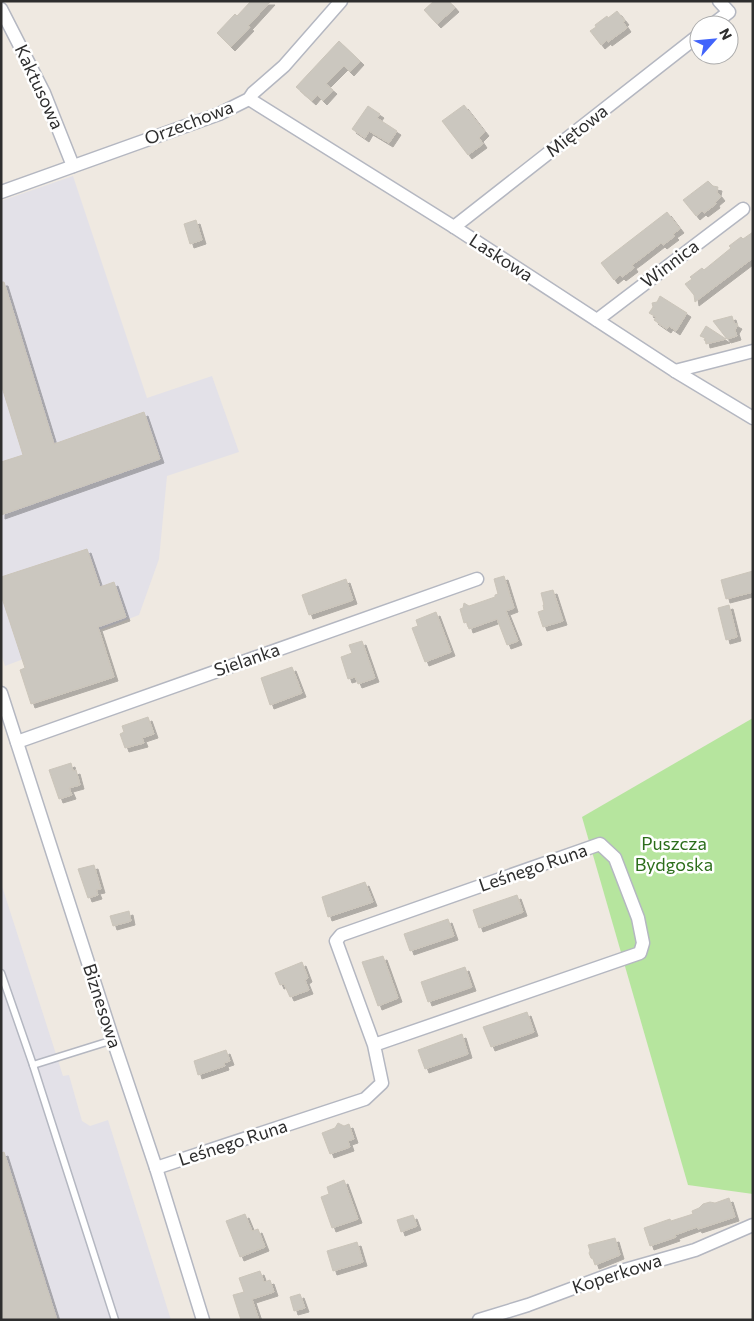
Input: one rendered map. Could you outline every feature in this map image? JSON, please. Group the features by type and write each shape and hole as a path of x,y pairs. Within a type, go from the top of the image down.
{"street":[{"name":"Orzechowa","path":"1,192 219,114 249,99 284,66 340,1"},
{"path":"719,1 728,12 724,15"},
{"name":"Kaktusowa","path":"1,9 44,93 73,166"},
{"name":"Miętowa","path":"454,227 689,43"},
{"name":"Laskowa","path":"249,99 454,227 675,371 753,418"},
{"name":"Winnica","path":"597,320 743,209"},
{"path":"675,371 753,351"},
{"name":"Sielanka","path":"17,742 477,579"},
{"name":"Biznesowa","path":"1,693 156,1168 203,1320"},
{"name":"Leśnego Runa","path":"156,1168 365,1099 382,1083 374,1045 336,942 341,935 600,844 615,858 638,918 643,943 640,953 374,1045"},
{"name":"Koperkowa","path":"480,1320 528,1305 614,1273 695,1250 753,1225"}],"lane":[{"path":"1,973 33,1065 115,1320"},
{"path":"33,1065 113,1040"}],"shaded area":[{"path":"73,176 147,398 212,376 239,452 167,476 159,559 139,615 5,666 1,654 1,201"},
{"path":"1,883 63,1076 69,1075 82,1121 90,1126 108,1120 171,1320 1,1320"}],"green space":[{"name":"Puszcza Bydgoska","path":"753,718 753,1194 688,1185 582,817"}],"building":[{"path":"251,1 271,1 231,47 217,33"},
{"path":"434,1 449,1 455,8 437,24 424,10"},
{"path":"617,11 625,21 623,22 627,28 601,45 590,31 607,16 608,18"},
{"path":"339,41 360,61 350,72 344,66 326,84 333,90 323,101 317,95 312,101 296,87"},
{"path":"464,105 485,132 479,138 483,144 468,155 442,121"},
{"path":"368,106 380,114 377,118 397,131 389,143 369,131 365,138 352,129"},
{"path":"708,181 713,186 718,187 717,192 721,197 715,202 716,204 704,213 702,211 696,216 683,200"},
{"path":"667,212 680,229 673,234 675,236 663,245 661,243 632,265 634,268 622,277 620,275 614,280 601,263"},
{"path":"196,220 202,240 190,244 184,224"},
{"path":"753,232 753,258 695,302 694,295 685,284 692,279 690,277 702,268 704,270 731,248 729,246 741,237 743,239"},
{"path":"1,282 4,282 54,444 144,412 160,459 1,515 1,462 23,455 1,384"},
{"path":"660,296 687,313 676,331 669,326 667,329 661,325 654,320 656,317 649,313 653,307 652,303 657,302"},
{"path":"732,316 734,323 738,325 735,330 737,336 727,339 713,321"},
{"path":"706,326 726,339 706,344 705,338 700,336"},
{"path":"87,549 100,587 114,582 126,617 98,627 114,677 31,704 20,670 25,668 1,595 1,577"},
{"path":"753,571 753,592 726,599 721,580"},
{"path":"504,576 514,608 506,611 518,641 507,645 497,619 469,629 467,622 464,623 460,609 463,608 464,603 469,606 495,597 498,594 494,579"},
{"path":"346,579 353,600 309,615 302,595"},
{"path":"553,590 563,621 543,627 538,612 544,610 541,593"},
{"path":"729,605 737,637 726,640 718,608"},
{"path":"436,612 451,652 425,662 412,628 418,626 416,620"},
{"path":"362,641 375,678 358,684 355,677 348,679 341,657 352,653 349,645"},
{"path":"292,667 302,693 270,705 261,678"},
{"path":"148,717 154,734 142,738 144,743 125,748 120,734 124,732 122,726"},
{"path":"71,763 73,771 76,770 80,785 69,788 72,795 59,799 49,770"},
{"path":"94,865 101,889 96,890 98,895 88,898 78,869"},
{"path":"365,882 373,902 328,917 322,897"},
{"path":"517,895 523,912 479,928 473,910"},
{"path":"129,911 131,921 113,926 110,916"},
{"path":"448,919 454,936 410,951 404,934"},
{"path":"383,956 398,998 378,1006 362,962"},
{"path":"302,962 308,978 305,980 309,990 290,997 284,984 280,985 275,973"},
{"path":"465,967 472,987 428,1002 421,982"},
{"path":"527,1012 534,1032 491,1047 483,1027"},
{"path":"462,1034 468,1054 425,1069 418,1050"},
{"path":"226,1050 230,1061 224,1063 225,1066 198,1075 194,1061"},
{"path":"338,1123 344,1126 349,1124 354,1139 348,1141 350,1147 330,1154 322,1133 335,1128"},
{"path":"4,1152 57,1320 1,1320 1,1153"},
{"path":"344,1180 358,1219 332,1228 321,1197 329,1194 327,1187"},
{"path":"729,1198 735,1217 698,1229 697,1227 650,1246 644,1228 670,1219 671,1221 693,1214 692,1211 703,1204 715,1203"},
{"path":"245,1214 252,1231 258,1229 265,1247 240,1257 226,1221"},
{"path":"413,1215 417,1226 401,1232 397,1220"},
{"path":"615,1238 620,1255 595,1265 589,1253 588,1245"},
{"path":"357,1242 363,1262 333,1271 327,1251"},
{"path":"260,1271 264,1282 270,1280 274,1292 252,1299 259,1320 241,1320 233,1295 244,1292 239,1278"},
{"path":"300,1294 305,1308 294,1311 290,1297"}]}
